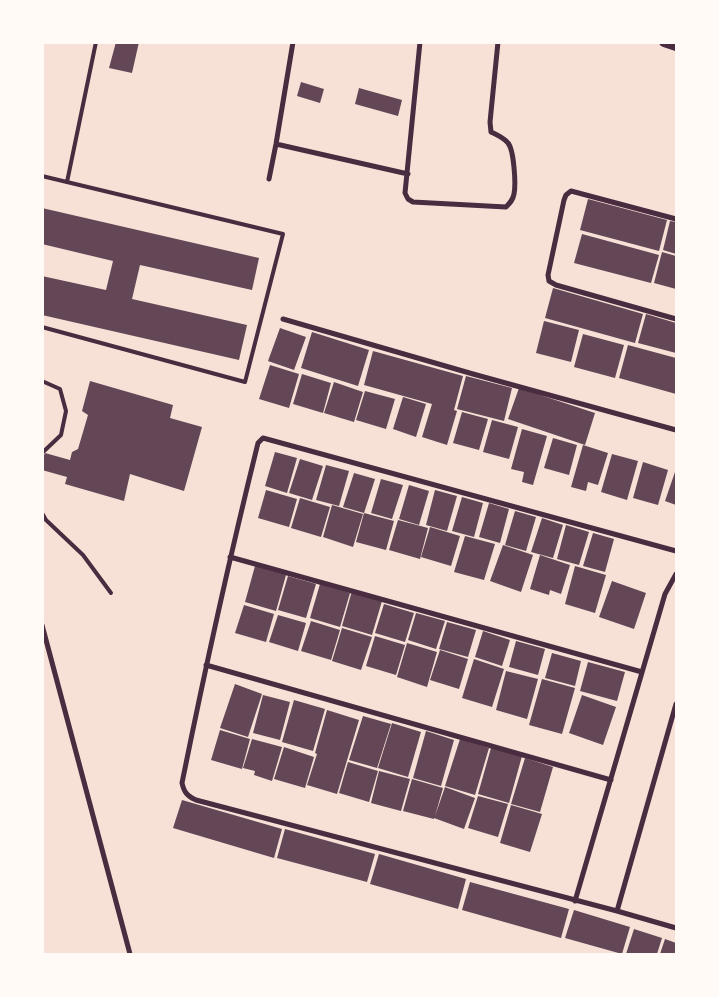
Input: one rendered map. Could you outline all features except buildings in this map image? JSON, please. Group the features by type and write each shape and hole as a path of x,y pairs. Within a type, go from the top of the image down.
{"main road":[{"path":"664,42 676,46"}],"street":[{"path":"269,179 292,42"},
{"path":"420,42 405,193 408,199 413,202 506,207 512,201 514,194 514,171 510,144 491,132 490,122 498,42"},
{"path":"276,144 408,174"},
{"path":"676,219 571,191 564,200 548,275 549,281 556,285 676,319"},
{"path":"283,319 676,430"},
{"path":"676,551 263,438 258,442 230,557 182,783 185,793 190,798 676,928"},
{"path":"230,557 642,672"},
{"path":"575,900 665,594 676,574"},
{"path":"42,625 130,954"},
{"path":"206,665 611,780"},
{"path":"617,911 676,704"}],"lane":[{"path":"67,182 96,42"},
{"path":"42,176 283,234 245,382 42,328"},
{"path":"42,381 60,390 66,411 61,435 42,453"},
{"path":"42,513 46,520 83,555 111,593"}]}
